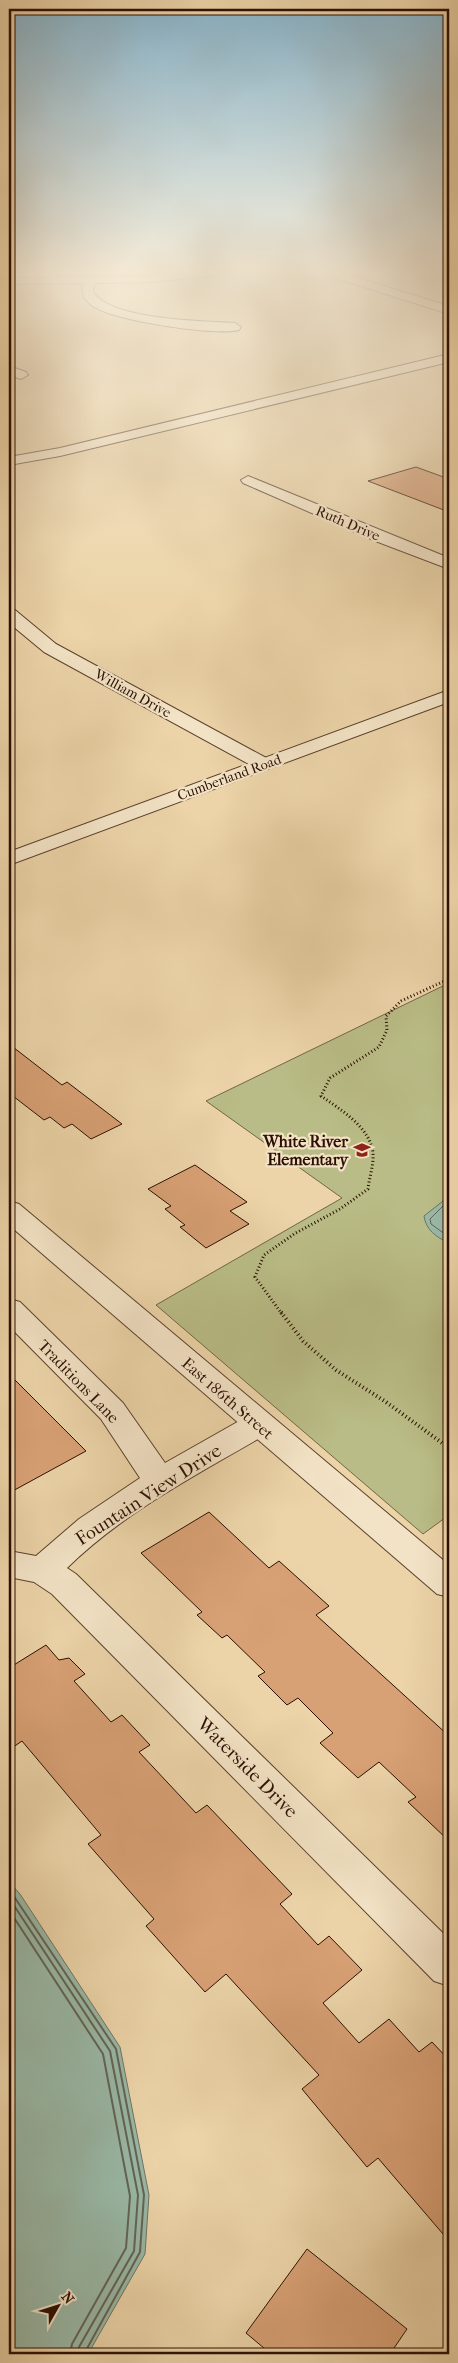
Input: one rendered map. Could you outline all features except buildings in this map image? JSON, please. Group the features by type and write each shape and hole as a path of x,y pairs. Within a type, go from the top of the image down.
{"street":[{"path":"9,461 60,452 349,382"},
{"name":"Ruth Drive","path":"248,480 384,539 449,564"},
{"name":"William Drive","path":"9,614 50,648 263,764"},
{"name":"Cumberland Road","path":"9,859 449,696"},
{"name":"East 186th Street","path":"9,1210 449,1584"},
{"name":"Traditions Lane","path":"9,1309 112,1411 160,1482"},
{"name":"Fountain View Drive","path":"26,1567 65,1547 160,1482 259,1424"},
{"name":"Waterside Drive","path":"26,1567 64,1584 449,1968"}],"path":[{"path":"449,979 401,1001 386,1016 387,1030 379,1047 330,1078 321,1096 344,1113 367,1136 373,1152 368,1189 340,1209 294,1234 264,1255 255,1277 303,1341 336,1370 386,1402 449,1448"}],"green space":[{"path":"449,983 449,1515 423,1534 156,1305 342,1198 206,1101"}],"water":[{"path":"449,1191 449,1243 432,1233 424,1216 443,1201"},
{"path":"9,1882 20,1894 120,2047 149,2195 145,2254 88,2354 9,2354"}],"place":[{"name":"White River Elementary","path":"362,1150"}]}
